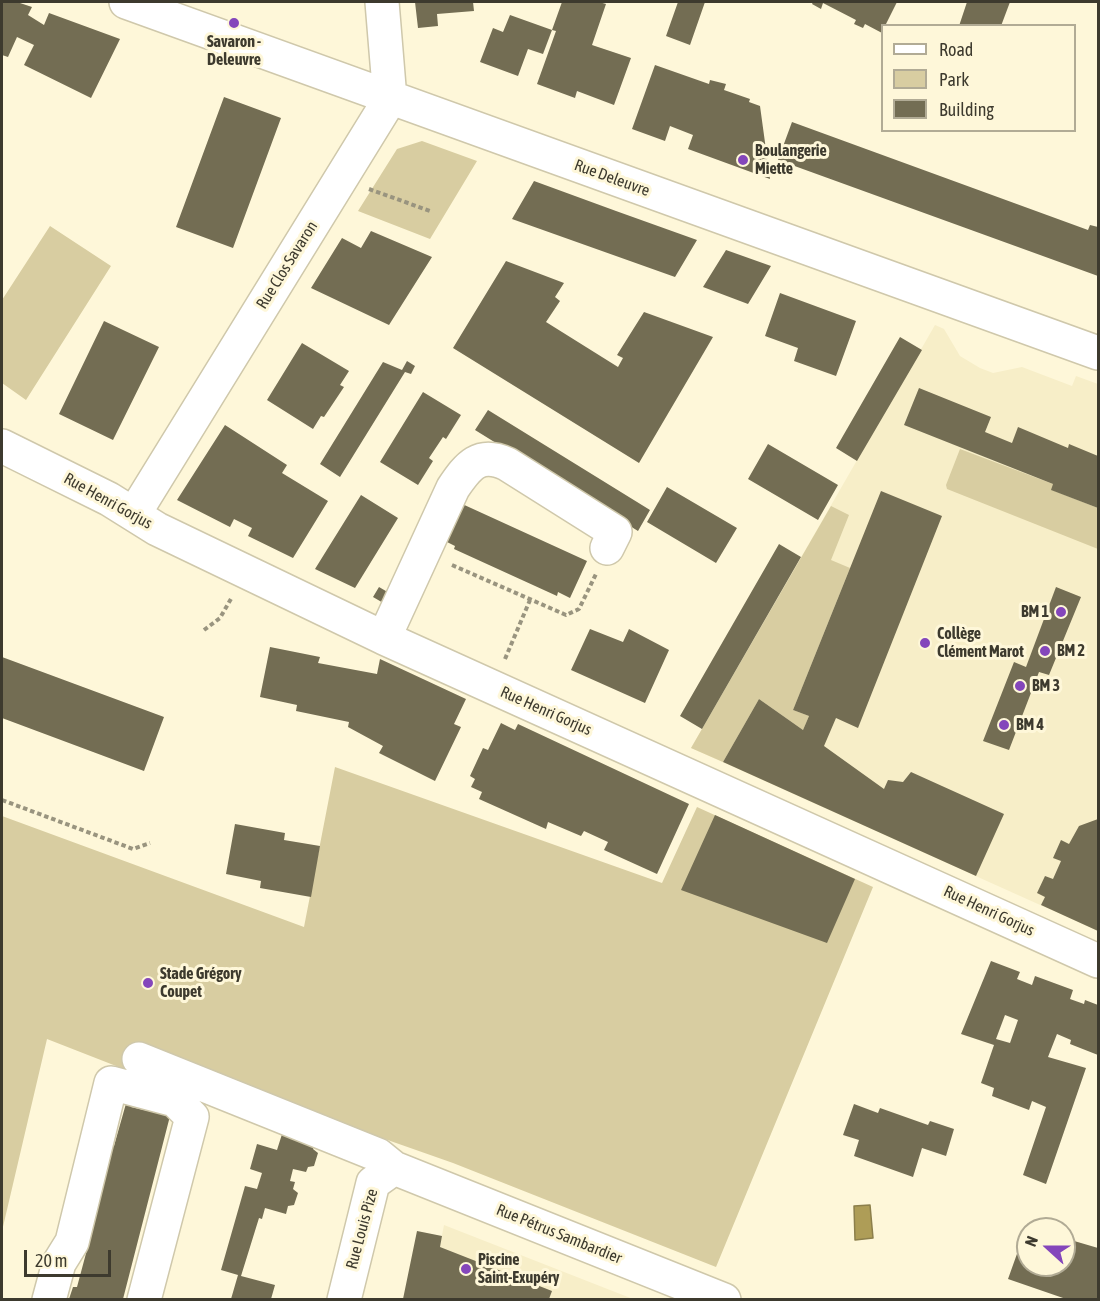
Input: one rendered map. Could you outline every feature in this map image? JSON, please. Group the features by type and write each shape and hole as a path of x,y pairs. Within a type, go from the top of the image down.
{"street":[{"name":"Rue Deleuvre","path":"126,2 1098,353"},
{"path":"382,2 390,99"},
{"name":"Rue Clos Savaron","path":"134,514 390,99"},
{"name":"Rue Henri Gorjus","path":"2,446 134,514 157,529 384,638 1098,962"},
{"path":"384,638 453,488 466,470 478,460 494,458 615,531 607,548"},
{"name":"Rue Pétrus Sambardier","path":"140,1059 378,1155 394,1168 724,1299"},
{"path":"50,1299 59,1263 72,1242 111,1083 175,1100 192,1118 144,1299"},
{"name":"Rue Louis Pize","path":"344,1299 372,1183 394,1168"}],"path":[{"path":"340,178 430,211"},
{"path":"424,552 566,615 579,609 607,548"},
{"path":"204,630 220,618 236,589"},
{"path":"501,668 530,600"},
{"path":"2,800 134,849 150,843"}],"shaded area":[{"name":"Collège Clément Marot","path":"935,325 944,329 960,356 993,373 1022,367 1072,386 1076,376 1098,384 1098,931 691,748"},
{"path":"870,1205 873,1238 855,1240 854,1206"},
{"path":"444,1225 633,1299 429,1300"}],"green space":[{"path":"422,141 477,161 430,239 358,211 397,149"},
{"path":"50,226 111,266 26,400 2,383 2,300"},
{"path":"960,449 1053,484 1052,490 1098,508 1098,549 947,489 946,485"},
{"path":"831,506 849,515 831,560 850,568 793,710 809,716 803,730 759,699 723,762 691,748"},
{"path":"335,767 662,883 697,807 873,887 716,1267 453,1163 271,1099 134,1073 47,1039 2,1231 2,816 304,927"}],"building":[{"path":"2,2 17,2 32,7 28,15 44,25 49,13 120,39 91,98 24,65 34,45 17,37 8,57 2,55"},
{"path":"415,2 473,2 474,11 437,14 438,26 418,28"},
{"path":"562,2 606,4 592,45 631,58 614,105 577,91 575,98 537,84 556,31 552,30"},
{"path":"678,2 705,2 690,45 666,36"},
{"path":"813,2 897,2 886,24 881,24 881,32 865,24 863,28 854,24 856,20 823,3 821,9 812,4"},
{"path":"967,2 1010,2 1002,24 960,24"},
{"path":"510,15 552,30 543,54 528,49 518,76 480,62 493,28 503,32"},
{"path":"655,65 709,84 710,80 726,84 724,90 750,99 749,102 760,106 770,179 688,149 693,135 670,126 665,141 632,129"},
{"path":"224,97 281,118 233,248 176,227"},
{"path":"792,122 1088,230 1090,225 1098,227 1098,276 778,160"},
{"path":"534,181 697,240 675,277 512,219"},
{"path":"371,231 432,257 389,325 311,288 342,238 361,248"},
{"path":"726,250 771,266 748,304 703,287"},
{"path":"506,261 564,283 555,297 560,301 546,322 618,367 623,358 617,355 644,312 713,337 639,463 453,348"},
{"path":"780,293 856,321 836,376 794,361 798,348 765,336"},
{"path":"104,321 159,347 113,440 59,414"},
{"path":"900,337 922,350 857,461 836,448"},
{"path":"302,343 349,371 340,385 344,387 313,429 267,400"},
{"path":"407,361 415,366 411,374 405,372 340,477 320,464 383,362 402,370"},
{"path":"919,388 991,417 985,432 1012,443 1018,427 1068,448 1069,444 1098,456 1098,508 1051,490 1053,484 904,425"},
{"path":"423,392 461,415 446,439 443,437 429,458 433,461 418,485 380,462"},
{"path":"488,410 650,510 638,531 475,430"},
{"path":"225,425 287,465 282,473 328,501 293,558 248,536 252,528 234,519 230,527 177,500"},
{"path":"768,444 838,485 818,520 748,479"},
{"path":"667,487 737,528 716,563 647,522"},
{"path":"881,491 942,516 858,728 836,718 824,746 884,789 888,780 903,782 911,772 1004,814 976,876 723,762 759,699 803,730 809,716 793,710"},
{"path":"361,495 398,518 355,588 315,569"},
{"path":"460,503 587,561 570,598 558,592 557,596 454,549 455,546 443,540"},
{"path":"779,544 801,557 702,729 680,716"},
{"path":"379,587 391,594 385,604 373,597"},
{"path":"1056,587 1081,597 1049,675 1039,672 1009,750 983,741 1014,662 1026,667"},
{"path":"590,629 623,642 629,629 669,650 645,703 571,670"},
{"path":"270,647 320,657 318,663 377,674 380,659 466,699 454,724 461,727 435,781 379,753 383,746 348,727 349,722 296,711 297,705 260,697"},
{"path":"2,657 164,717 144,771 2,718"},
{"path":"501,723 515,730 518,724 689,804 657,874 604,850 608,842 584,831 581,836 548,822 546,829 479,799 482,792 471,787 475,779 470,776 483,748 488,750"},
{"path":"715,815 855,879 827,943 681,890"},
{"path":"1098,819 1098,931 1041,905 1045,897 1037,893 1045,876 1053,879 1061,861 1053,858 1061,840 1069,844 1079,826"},
{"path":"235,824 285,833 284,840 320,846 311,897 260,888 261,881 226,874"},
{"path":"991,961 1020,972 1017,979 1032,985 1035,976 1073,990 1070,999 1084,1004 1085,1000 1098,1005 1098,1055 1070,1044 1071,1040 1057,1034 1048,1057 1086,1068 1046,1184 1023,1175 1046,1107 1032,1101 1029,1110 992,1096 994,1088 981,1083 994,1045 961,1034","holes":["1005,1015 1018,1020 1010,1043 996,1039"]},
{"path":"127,1100 133,1101 131,1107 170,1116 123,1299 69,1299 73,1287 77,1287 92,1231 91,1216 95,1217 110,1160 106,1159 110,1145 114,1146"},
{"path":"854,1104 878,1113 880,1108 928,1125 930,1121 954,1129 946,1156 922,1148 913,1177 854,1156 859,1140 843,1135"},
{"path":"283,1131 314,1144 313,1149 318,1153 314,1166 308,1167 306,1172 293,1169 290,1181 295,1182 293,1189 298,1193 294,1205 288,1206 286,1214 265,1208 262,1219 259,1218 241,1276 275,1285 271,1299 231,1299 238,1275 221,1270 245,1186 257,1189 262,1173 250,1169 257,1144 277,1150"},
{"name":"Piscine Saint-Exupéry","path":"417,1231 442,1236 440,1247 552,1291 549,1299 403,1299"},
{"path":"1076,1242 1098,1248 1098,1299 1066,1299 1008,1279 1016,1257 1016,1277 1076,1277"}],"place":[{"name":"Savaron - Deleuvre","path":"234,23"},
{"name":"Boulangerie Miette","path":"743,160"},
{"name":"BM 1","path":"1061,612"},
{"name":"Collège Clément Marot","path":"925,643"},
{"name":"BM 2","path":"1045,651"},
{"name":"BM 3","path":"1020,686"},
{"name":"BM 4","path":"1004,725"},
{"name":"Stade Grégory Coupet","path":"148,983"},
{"name":"Piscine Saint-Exupéry","path":"466,1269"}]}
